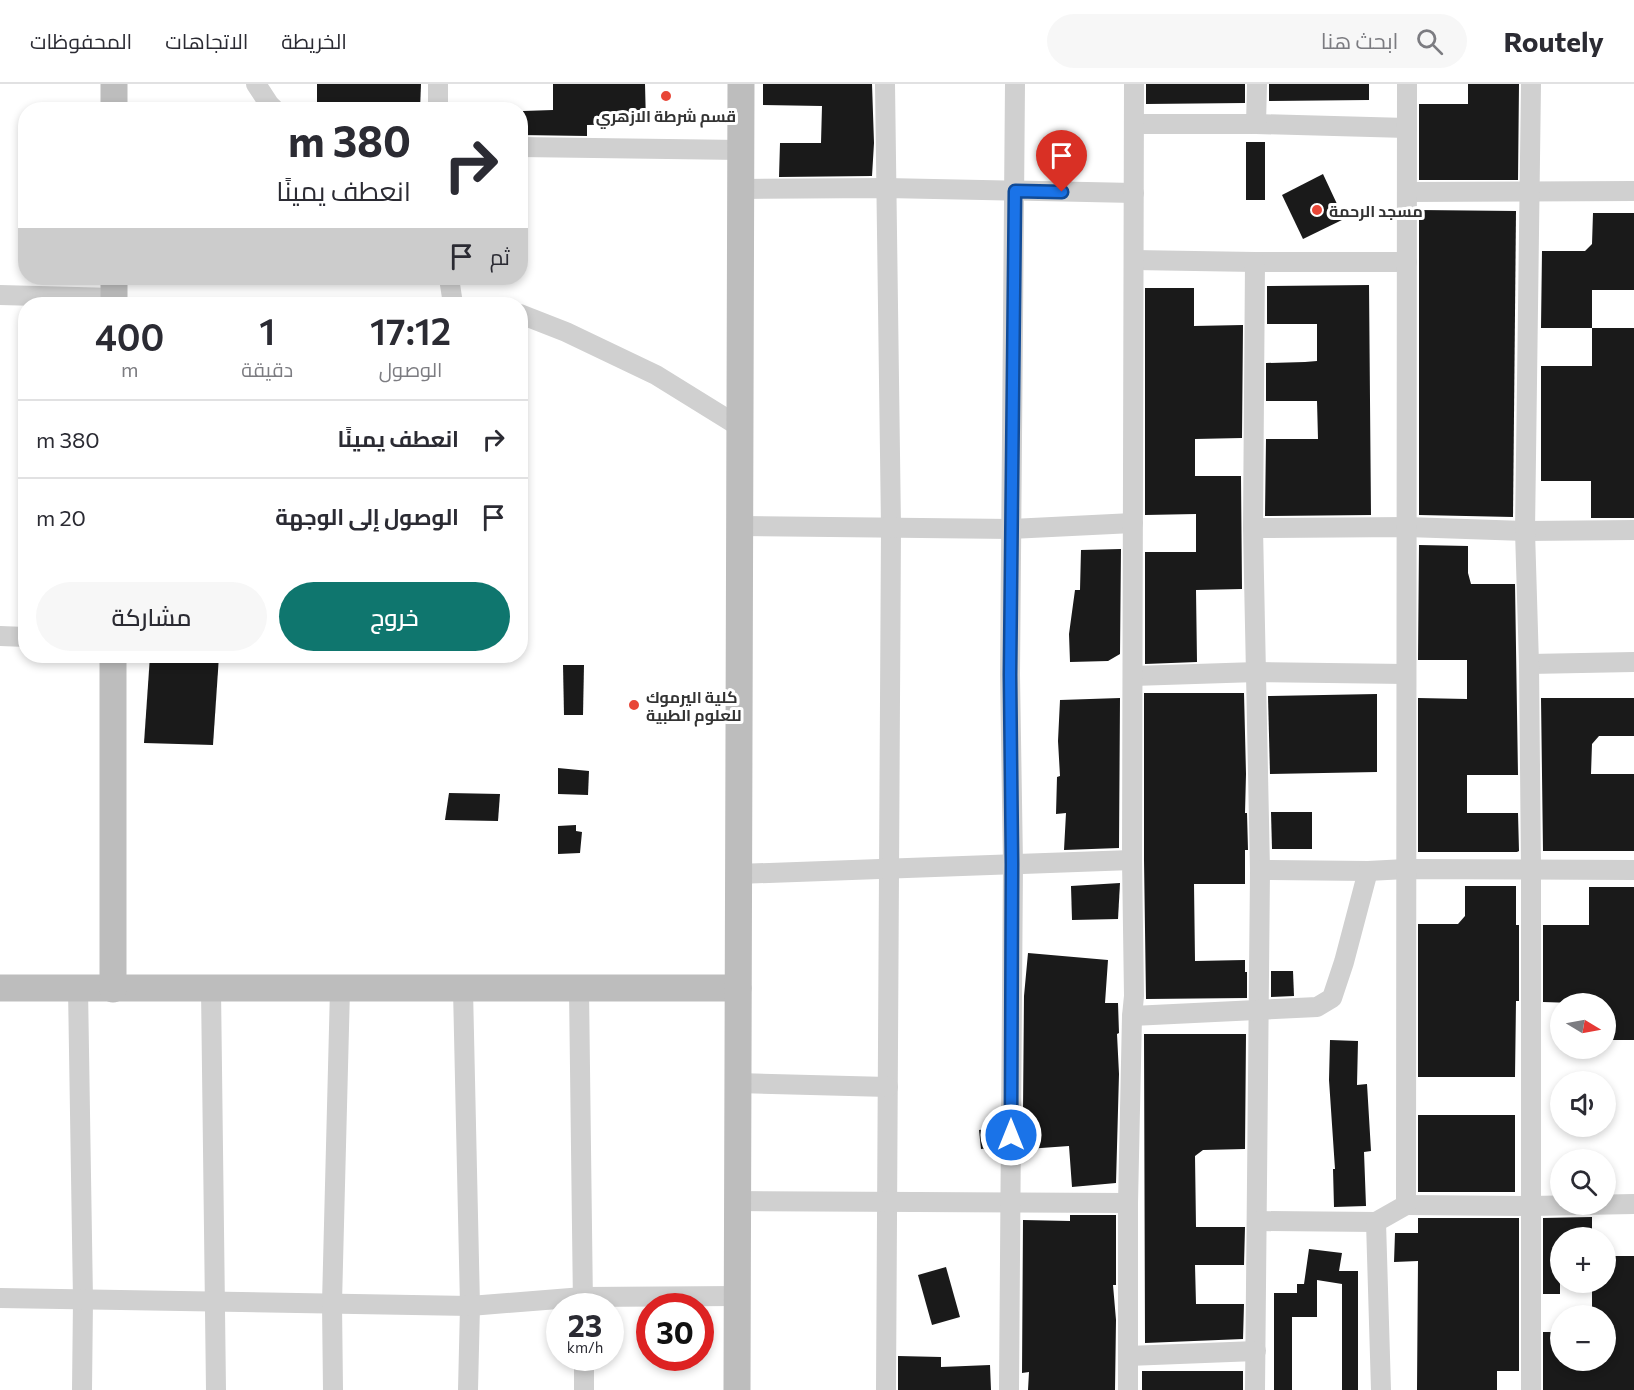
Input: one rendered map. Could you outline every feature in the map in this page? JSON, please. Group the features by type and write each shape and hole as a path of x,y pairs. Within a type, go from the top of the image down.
{"street":[{"path":"114,84 114,102"},
{"path":"256,84 268,102"},
{"path":"438,84 438,102"},
{"path":"737,1390 741,84"},
{"path":"885,84 891,528 886,1390"},
{"path":"1010,1390 1012,864 1010,675 1015,84"},
{"path":"1128,1390 1128,1203 1134,996 1132,860 1134,84"},
{"path":"1256,123 1257,84"},
{"path":"1406,1205 1407,84"},
{"path":"1531,84 1525,531 1531,869 1531,1390"},
{"path":"1134,124 1256,123 1407,128"},
{"path":"528,147 741,150"},
{"path":"741,189 886,188 1134,193"},
{"path":"1407,192 1634,191"},
{"path":"1134,260 1407,262"},
{"path":"1255,262 1253,528 1260,870 1255,1390"},
{"path":"0,295 114,293"},
{"path":"528,317 566,332 656,375 740,427"},
{"path":"740,526 1012,529 1133,523"},
{"path":"1253,528 1407,527 1525,531 1634,530"},
{"path":"0,636 18,637"},
{"path":"1528,664 1634,662"},
{"path":"113,663 113,988"},
{"path":"1133,676 1257,672 1406,674"},
{"path":"738,874 1132,860"},
{"path":"1260,870 1634,870"},
{"path":"1132,1016 1317,1007 1332,998 1368,871"},
{"path":"0,988 738,988"},
{"path":"78,988 83,1300 82,1390"},
{"path":"211,988 216,1390"},
{"path":"333,1390 332,1303 340,989"},
{"path":"463,989 470,1305 468,1390"},
{"path":"579,989 583,1293"},
{"path":"738,1083 888,1087"},
{"path":"737,1201 1128,1203"},
{"path":"1257,1221 1376,1222 1406,1205 1634,1204"},
{"path":"1376,1222 1382,1390"},
{"path":"624,1300 737,1296"},
{"path":"0,1298 470,1305 546,1303"},
{"path":"1128,1356 1256,1350"},
{"path":"584,1371 584,1390"}],"building":[{"path":"317,84 421,84 420,102 317,102"},
{"path":"553,84 645,84 646,124 587,125 587,136 528,135 528,111 553,110"},
{"path":"763,84 872,84 874,143 872,176 779,177 780,143 821,143 822,106 763,105"},
{"path":"1146,84 1245,84 1245,103 1146,104"},
{"path":"1269,84 1369,84 1369,100 1269,101"},
{"path":"1468,84 1519,84 1518,180 1419,180 1419,104 1468,104"},
{"path":"1246,142 1265,142 1265,200 1246,200"},
{"path":"1323,174 1344,219 1303,239 1282,195"},
{"path":"1419,210 1516,211 1513,517 1419,515"},
{"path":"1593,213 1634,213 1634,290 1592,290 1592,328 1541,328 1542,251 1585,251 1592,244"},
{"path":"1369,285 1371,515 1265,516 1266,439 1318,439 1317,401 1266,401 1266,363 1317,361 1317,324 1267,324 1267,286"},
{"path":"1145,288 1194,288 1194,326 1243,325 1242,438 1195,439 1195,476 1241,476 1242,589 1196,590 1197,662 1145,664 1145,552 1196,552 1196,514 1145,515"},
{"path":"1592,328 1634,328 1634,518 1591,518 1591,481 1541,481 1541,366 1592,366"},
{"path":"1419,545 1468,546 1468,573 1471,584 1515,584 1518,775 1467,775 1467,813 1518,813 1519,851 1517,852 1418,852 1418,698 1467,699 1467,660 1418,660"},
{"path":"1121,549 1120,654 1108,661 1070,662 1069,634 1075,590 1080,590 1081,550"},
{"path":"150,663 219,663 213,745 144,743"},
{"path":"563,665 584,665 583,715 564,715"},
{"path":"1144,693 1244,693 1245,813 1247,813 1248,850 1245,850 1245,884 1194,884 1195,961 1245,960 1247,998 1146,999"},
{"path":"1377,694 1377,772 1270,774 1268,696"},
{"path":"1120,698 1119,848 1064,850 1066,813 1056,814 1057,777 1060,776 1058,741 1060,700"},
{"path":"1541,698 1634,698 1634,736 1599,736 1592,744 1591,774 1634,774 1634,851 1543,851"},
{"path":"558,768 589,771 588,795 558,794"},
{"path":"449,793 500,794 498,821 445,820"},
{"path":"1271,812 1312,812 1312,849 1272,849"},
{"path":"576,825 576,831 582,832 580,853 558,854 558,826"},
{"path":"1120,883 1118,919 1072,920 1071,886"},
{"path":"1465,886 1516,886 1516,925 1519,925 1519,1001 1516,1001 1515,1077 1418,1077 1418,924 1458,924 1465,916"},
{"path":"1589,887 1634,887 1634,1040 1616,1040 1616,993 1550,993 1550,1002 1543,1002 1543,925 1589,925"},
{"path":"1028,953 1108,960 1105,1003 1118,1003 1116,1183 1072,1187 1069,1146 1027,1149 1025,1110 1023,1110 1024,996"},
{"path":"1271,971 1293,971 1294,996 1271,997"},
{"path":"1144,1034 1246,1034 1245,1149 1203,1150 1195,1156 1196,1227 1245,1227 1244,1265 1195,1265 1196,1304 1244,1304 1243,1339 1145,1343"},
{"path":"1330,1040 1358,1041 1357,1085 1367,1084 1371,1151 1364,1152 1366,1206 1334,1207 1333,1169 1335,1169 1329,1080"},
{"path":"1418,1115 1515,1115 1515,1192 1418,1192"},
{"path":"995,1128 997,1147 981,1149 979,1130"},
{"path":"1070,1215 1116,1215 1116,1285 1113,1285 1116,1320 1115,1390 1028,1390 1029,1372 1022,1373 1023,1220 1070,1221"},
{"path":"1592,1217 1592,1227 1550,1227 1550,1293 1560,1294 1543,1294 1543,1218"},
{"path":"1418,1218 1519,1218 1519,1371 1497,1371 1497,1390 1417,1390 1418,1261 1394,1262 1395,1233 1418,1233"},
{"path":"1309,1249 1342,1253 1339,1271 1358,1271 1358,1390 1342,1390 1342,1284 1317,1280 1317,1317 1292,1317 1292,1390 1274,1390 1274,1293 1297,1293 1297,1284 1304,1284"},
{"path":"1616,1256 1634,1256 1634,1390 1543,1390 1543,1332 1550,1332 1550,1371 1616,1371 1616,1305 1592,1305 1592,1293 1616,1293"},
{"path":"946,1267 960,1317 932,1325 918,1275"},
{"path":"898,1356 941,1357 941,1367 990,1365 991,1390 898,1390"},
{"path":"1142,1371 1243,1371 1243,1390 1142,1390"}],"place":[{"name":"قسم شرطة الازهري","path":"666,96"},
{"name":"مسجد الرحمة","path":"1317,210"},
{"name":"كلية اليرموك للعلوم الطبية","path":"634,705"}],"route":[{"path":"1011,1135 1010,675 1015,191 1062,192"}]}
